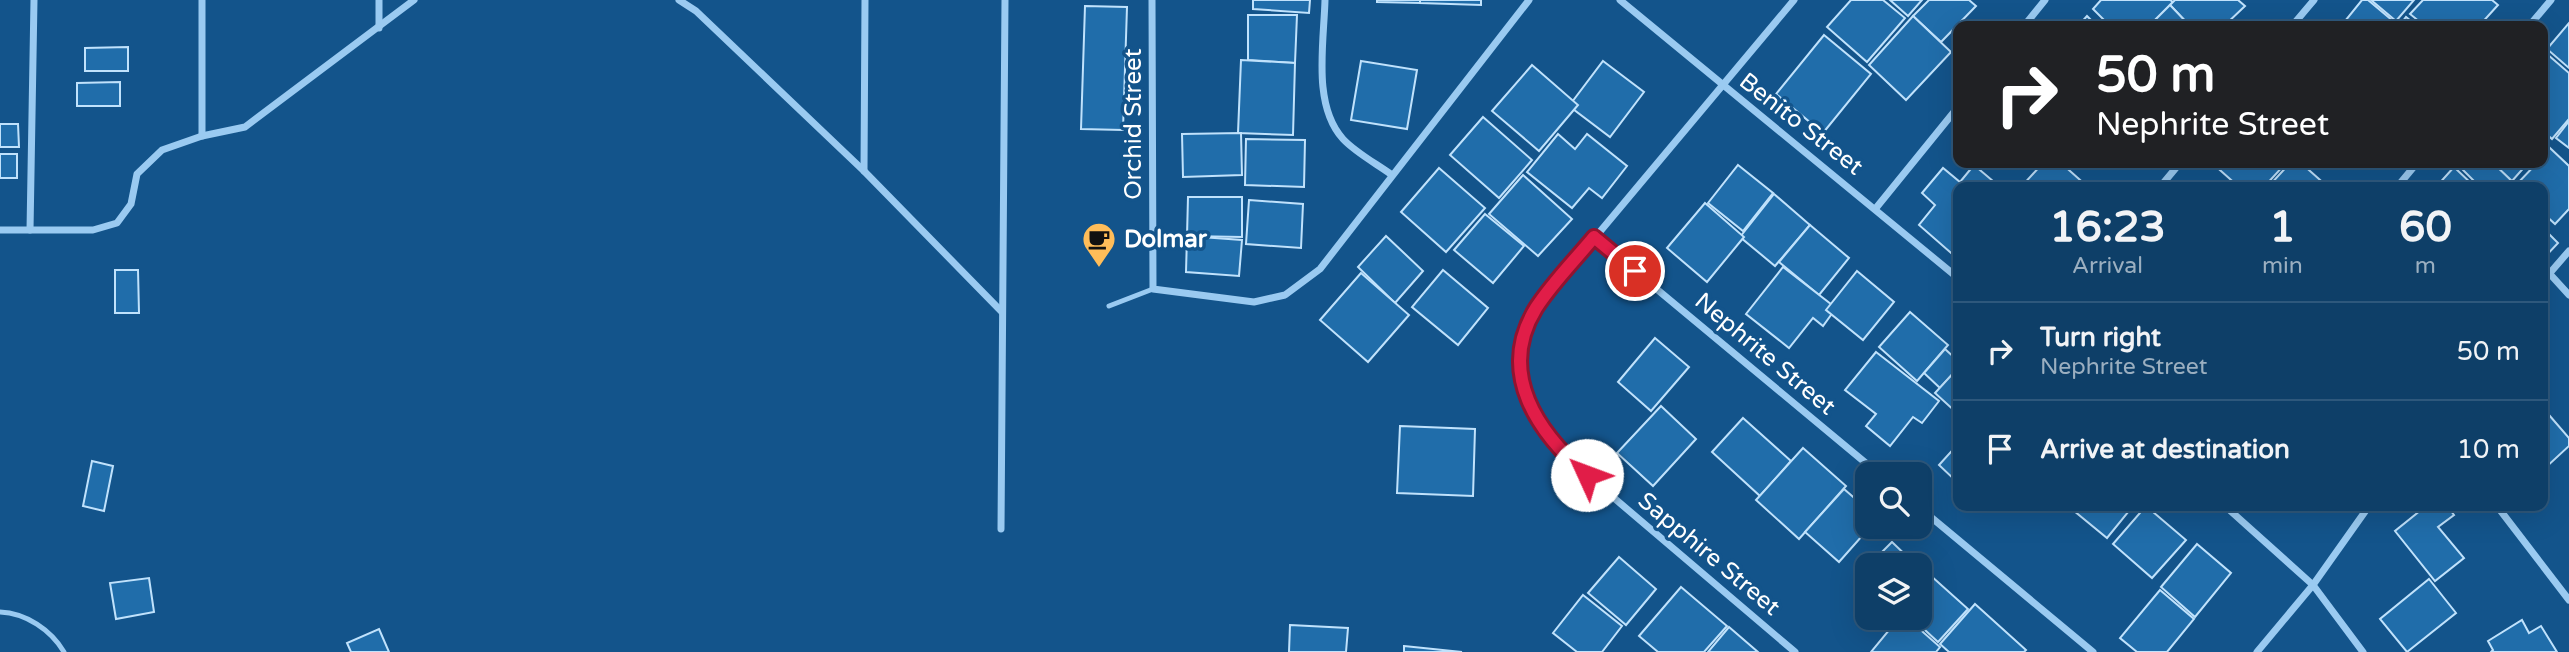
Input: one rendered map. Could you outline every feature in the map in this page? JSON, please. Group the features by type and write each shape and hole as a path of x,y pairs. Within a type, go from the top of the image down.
{"street":[{"path":"30,230 34,0"},
{"path":"202,0 202,136"},
{"path":"379,0 379,28"},
{"path":"0,230 93,230 117,223 131,204 137,174 162,150 202,136 245,128 414,0"},
{"path":"679,0 696,11 864,171 1002,312"},
{"path":"696,0 696,11"},
{"path":"864,171 865,0"},
{"path":"1001,529 1005,0"},
{"name":"Orchid Street","path":"1152,0 1153,289"},
{"path":"1325,0 1323,74 1329,116 1343,140 1392,175"},
{"path":"1153,289 1254,302 1285,295 1320,270 1529,0"},
{"name":"Benito Street","path":"1620,0 1953,274"},
{"name":"Sapphire Street","path":"1794,0 1536,308 1524,336 1519,377 1536,421 1567,458 1795,652"},
{"path":"2028,21 2045,0"},
{"path":"2296,21 2314,0"},
{"path":"2533,21 2551,0"},
{"path":"1876,208 1953,113"},
{"path":"2164,182 2176,168"},
{"path":"2401,182 2413,168"},
{"name":"Nephrite Street","path":"1594,237 1865,462"},
{"path":"2569,251 2549,273 2569,295"},
{"path":"2231,511 2312,585 2363,652"},
{"path":"2257,652 2312,585 2365,511"},
{"path":"2501,511 2569,600"},
{"path":"1932,518 2093,652"}],"lane":[{"path":"1110,306 1153,289"},
{"path":"0,612 15,613 54,636 64,652"}],"building":[{"path":"1253,0 1310,0 1309,13 1253,9"},
{"path":"1420,0 1420,3 1377,2"},
{"path":"1420,0 1481,0 1481,5 1420,3"},
{"path":"1851,0 1883,0 1905,18 1867,62 1827,27"},
{"path":"1890,0 1922,0 1908,16"},
{"path":"1929,0 1969,0 1976,6 1961,21 1953,21 1953,30 1941,42 1913,16"},
{"path":"2101,0 2173,2 2154,21 2105,21 2093,9"},
{"path":"2175,0 2238,0 2245,6 2229,21 2185,21 2170,5"},
{"path":"2362,0 2368,0 2393,21 2345,21"},
{"path":"2371,0 2414,0 2396,21"},
{"path":"2423,0 2492,0 2498,5 2484,21 2419,21 2410,14"},
{"path":"2170,5 2185,21 2154,21"},
{"path":"1085,6 1127,7 1123,130 1081,129"},
{"path":"1248,15 1297,15 1295,63 1248,60"},
{"path":"1913,16 1951,52 1906,100 1869,65"},
{"path":"2569,23 2569,68 2548,48"},
{"path":"1824,35 1871,74 1823,133 1776,94"},
{"path":"128,47 128,71 85,71 85,48"},
{"path":"2548,55 2569,73 2569,119 2552,139 2548,135"},
{"path":"1241,60 1295,63 1293,135 1238,133"},
{"path":"1361,61 1417,70 1407,129 1351,120"},
{"path":"1603,61 1644,92 1610,137 1569,106"},
{"path":"1532,65 1578,105 1539,151 1492,111"},
{"path":"120,82 120,106 77,106 77,83"},
{"path":"1483,117 1532,160 1499,198 1450,155"},
{"path":"2569,121 2569,148 2556,138"},
{"path":"0,124 18,124 19,147 0,147"},
{"path":"1241,133 1242,175 1183,177 1182,134"},
{"path":"1558,134 1575,149 1587,134 1627,166 1602,198 1589,188 1572,208 1527,172"},
{"path":"1246,139 1305,140 1304,187 1245,185"},
{"path":"2550,148 2569,166 2569,209 2555,224 2548,218 2548,182 2519,182 2532,168 2548,168"},
{"path":"0,154 17,154 17,178 0,178"},
{"path":"1738,165 1773,193 1743,231 1708,203"},
{"path":"1439,168 1485,208 1446,252 1401,212"},
{"path":"1943,168 1960,182 1953,182 1953,255 1919,225 1935,205 1922,193"},
{"path":"1972,168 1978,168 1994,182 1960,182"},
{"path":"2038,168 2067,168 2082,182 2026,182"},
{"path":"2218,168 2281,168 2269,182 2233,182"},
{"path":"2285,168 2307,168 2322,182 2273,182"},
{"path":"2455,168 2470,182 2440,182"},
{"path":"2461,168 2499,168 2512,181 2511,182 2475,182"},
{"path":"2498,168 2524,168 2512,181"},
{"path":"1523,175 1572,219 1538,256 1489,214"},
{"path":"1774,194 1810,225 1775,266 1740,237"},
{"path":"1188,197 1242,197 1242,237 1187,236"},
{"path":"1249,200 1303,204 1301,248 1246,244"},
{"path":"1705,203 1744,237 1707,282 1667,248"},
{"path":"1485,214 1524,246 1493,283 1454,250"},
{"path":"1810,225 1849,258 1819,295 1779,262"},
{"path":"2548,233 2558,243 2548,254"},
{"path":"1187,236 1242,240 1239,276 1186,272"},
{"path":"1386,236 1423,271 1395,303 1358,267"},
{"path":"1783,267 1836,308 1823,326 1813,318 1789,348 1746,314"},
{"path":"115,270 138,270 139,313 115,313"},
{"path":"1443,270 1488,308 1458,345 1412,307"},
{"path":"1857,271 1894,302 1863,340 1826,310"},
{"path":"1361,273 1409,315 1368,362 1320,320"},
{"path":"1910,312 1948,345 1917,381 1879,347"},
{"path":"1655,338 1689,367 1651,411 1618,382"},
{"path":"1945,349 1953,356 1953,374 1940,388 1924,373"},
{"path":"1876,352 1939,401 1922,423 1913,417 1890,446 1866,426 1876,414 1845,390"},
{"path":"1953,373 1953,409 1935,393"},
{"path":"1661,406 1696,439 1653,486 1617,453"},
{"path":"2548,414 2569,438 2569,446 2548,465"},
{"path":"1743,418 1791,461 1760,496 1712,452"},
{"path":"1400,426 1475,429 1473,496 1397,493"},
{"path":"1803,448 1846,486 1799,539 1756,500"},
{"path":"1953,450 1953,478 1939,465"},
{"path":"92,461 113,466 104,511 83,506"},
{"path":"1844,489 1855,499 1855,539 1859,539 1839,562 1805,532"},
{"path":"2074,511 2129,511 2107,538"},
{"path":"2142,511 2152,511 2186,540 2152,578 2113,544"},
{"path":"2420,511 2451,511 2454,515 2438,527 2464,558 2435,581 2395,531"},
{"path":"1892,542 1903,553 1881,553"},
{"path":"2197,544 2231,573 2195,617 2161,587"},
{"path":"1619,557 1656,589 1626,625 1588,593"},
{"path":"1932,577 1968,609 1938,642 1925,630 1932,630"},
{"path":"149,578 154,612 116,619 110,583"},
{"path":"2429,579 2456,613 2407,652 2380,619"},
{"path":"1681,587 1727,626 1704,652 1658,652 1639,636"},
{"path":"2160,590 2194,619 2167,652 2137,652 2120,638"},
{"path":"1583,595 1622,626 1602,652 1577,652 1553,633"},
{"path":"1975,604 2026,650 1949,652 1940,644"},
{"path":"2522,620 2529,633 2541,626 2557,652 2491,652 2493,650 2488,641"},
{"path":"1290,625 1348,628 1346,652 1289,652"},
{"path":"1729,627 1758,652 1708,652"},
{"path":"379,629 389,652 351,652 347,643"},
{"path":"1889,630 1921,630 1940,647 1936,652 1871,652"},
{"path":"1404,646 1462,652 1404,652"}],"place":[{"name":"Dolmar","path":"1099,269"}],"route":[{"path":"1587,475 1567,458 1536,421 1519,377 1524,336 1536,308 1594,237 1635,271"}]}
